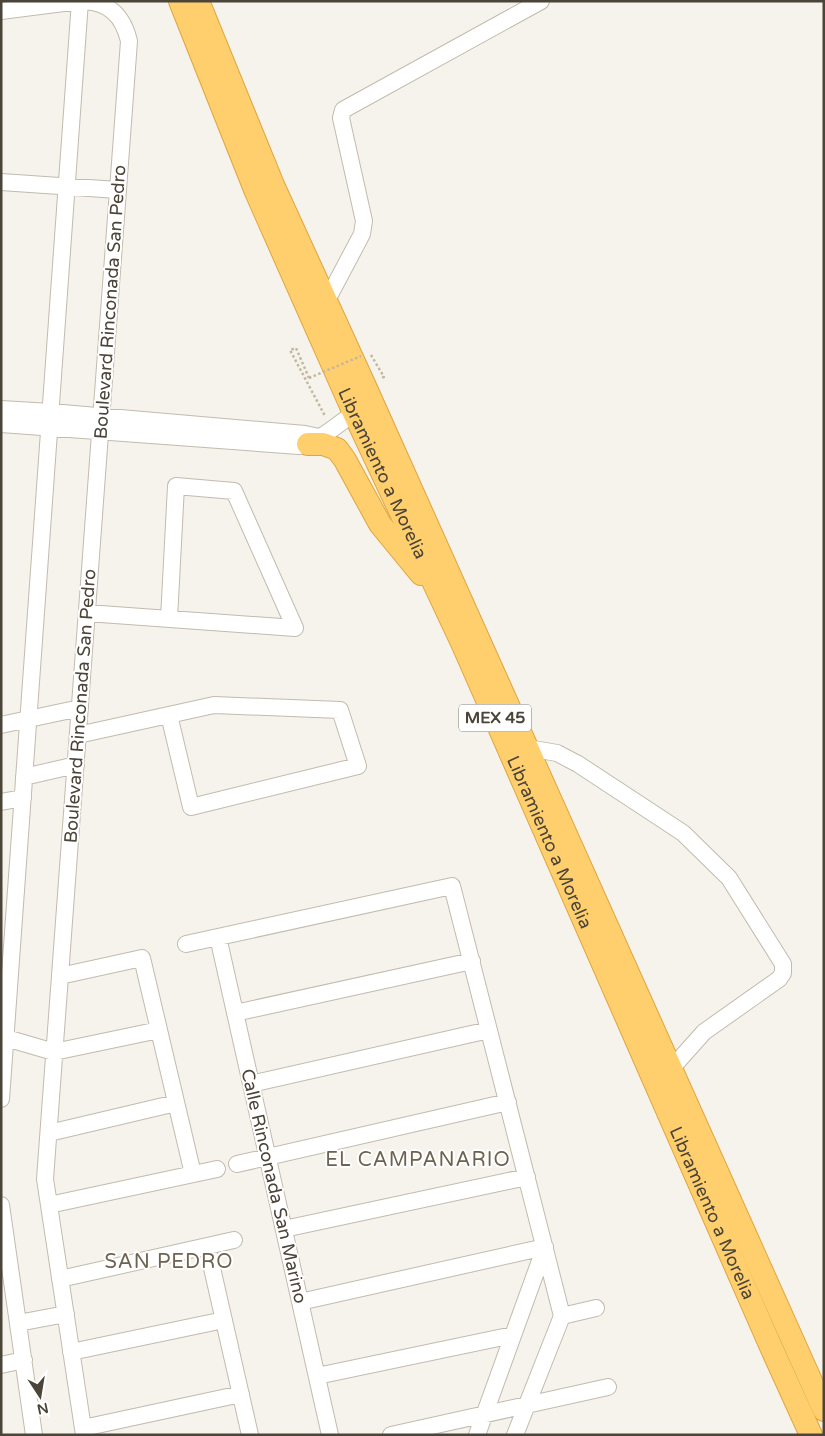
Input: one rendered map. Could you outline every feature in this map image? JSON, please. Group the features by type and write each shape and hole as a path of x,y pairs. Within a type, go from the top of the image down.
{"highway":[{"name":"Libramiento a Morelia","path":"180,1 256,192 354,413 443,601 771,1347 806,1434"},
{"name":"Libramiento a Morelia","path":"198,1 273,185 373,402 824,1410"},
{"path":"320,437 323,444 337,449 380,524 443,601"}],"street":[{"path":"1,11 81,1 23,798 6,961 1,1099"},
{"name":"Boulevard Rinconada San Pedro","path":"81,1 94,2 107,7 118,16 126,27 129,41 45,1179 83,1431"},
{"path":"326,302 362,234 364,221 341,118 343,110 540,1"},
{"path":"1,182 118,190"},
{"path":"1,409 50,419 101,423 299,446 320,437 354,413"},
{"path":"1,424 50,419"},
{"path":"87,613 169,619 295,628 234,491 176,486 169,619"},
{"path":"78,735 214,705 340,710 358,766 191,807 169,715"},
{"path":"1,725 80,708"},
{"path":"528,748 557,753 578,764 683,833 729,878 783,964 783,973 779,979 704,1032 671,1069"},
{"path":"24,777 76,765"},
{"path":"1,802 23,798"},
{"path":"186,944 452,886 562,1316 515,1435"},
{"name":"Calle Rinconada San Marino","path":"218,936 330,1435"},
{"path":"60,976 142,958 193,1174"},
{"path":"236,1012 472,961"},
{"path":"3,1039 54,1052 159,1030"},
{"path":"252,1084 489,1030"},
{"path":"237,1164 508,1102"},
{"path":"49,1133 176,1103"},
{"path":"49,1205 217,1168"},
{"path":"284,1229 527,1177"},
{"path":"1,1205 7,1286 18,1323 34,1435"},
{"path":"60,1279 234,1240"},
{"path":"207,1246 250,1435"},
{"path":"300,1302 545,1247"},
{"path":"477,1435 545,1247"},
{"path":"562,1316 596,1308"},
{"path":"18,1323 66,1314"},
{"path":"71,1352 224,1320"},
{"path":"317,1376 513,1334"},
{"path":"1,1365 24,1360"},
{"path":"391,1435 608,1387"},
{"path":"83,1431 241,1394"}],"path":[{"path":"320,437 290,350 296,348 310,378 361,356"}],"district":[{"name":"EL CAMPANARIO","path":"418,1160"},
{"name":"SAN PEDRO","path":"169,1262"}]}
